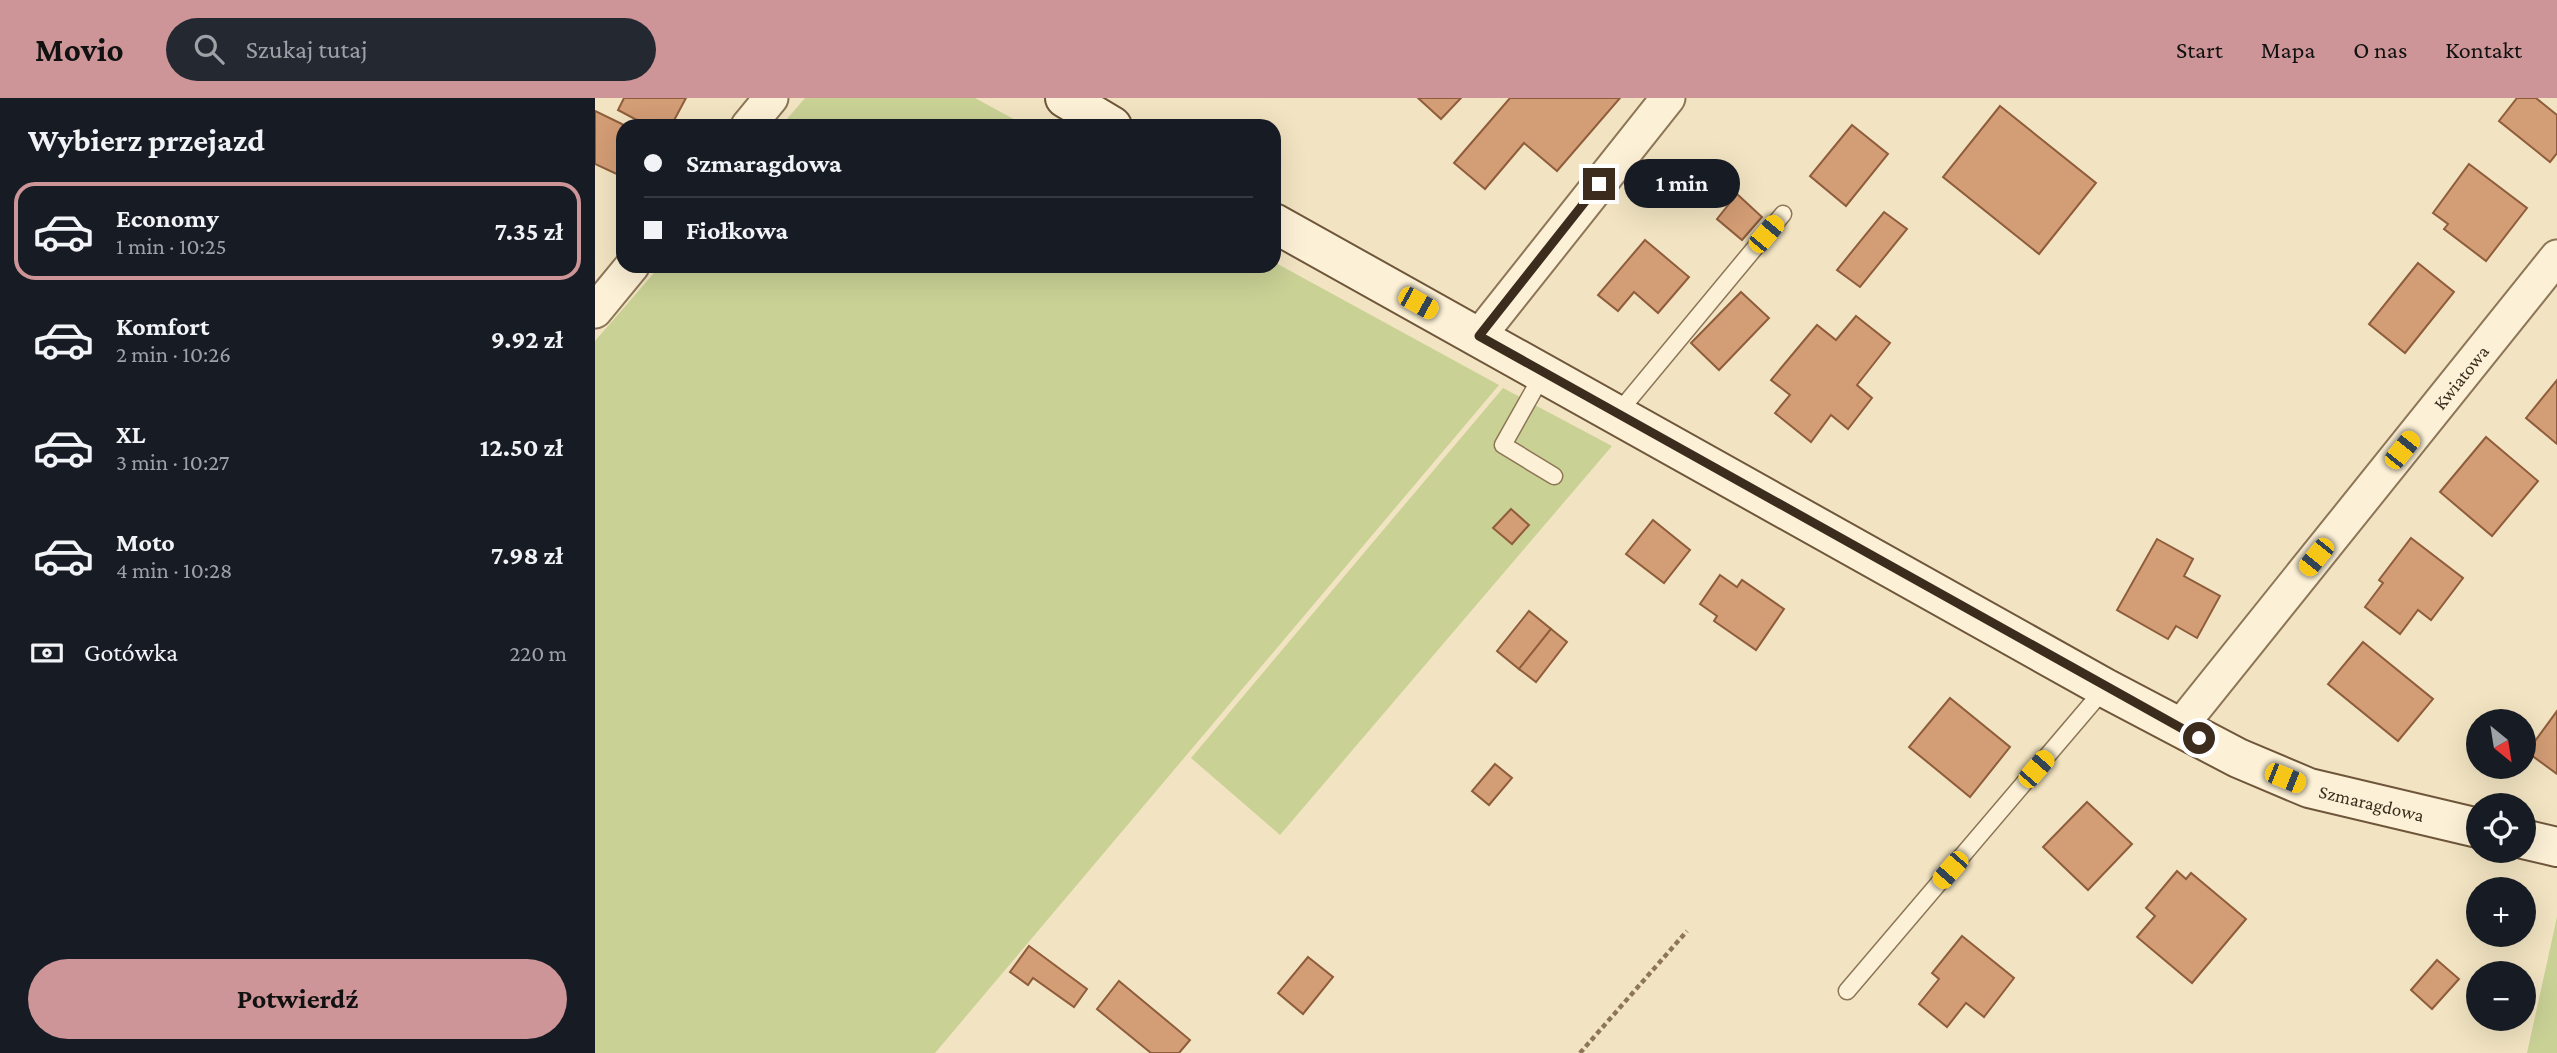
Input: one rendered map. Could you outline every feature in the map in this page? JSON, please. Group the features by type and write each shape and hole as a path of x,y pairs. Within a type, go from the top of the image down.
{"street":[{"path":"754,119 771,98"},
{"path":"1065,98 1100,119"},
{"path":"1479,336 1668,98"},
{"name":"Szmaragdowa","path":"1281,227 2105,688 2238,758 2309,788 2466,825"},
{"name":"Kwiatowa","path":"2179,728 2557,257"},
{"path":"595,311 626,273"}],"lane":[{"path":"1617,414 1783,214"},
{"path":"1544,372 1503,445 1553,476"},
{"path":"1847,990 2105,688"}],"path":[{"path":"1580,1053 1687,931"}],"green space":[{"path":"805,98 975,98 1013,119 787,119"},
{"path":"1281,266 1499,385 935,1053 595,1053 595,341 654,273 1281,273"},
{"path":"1503,388 1612,446 1280,835 1191,758"},
{"path":"2557,917 2557,1053 2527,1053 2532,1031 2536,1031 2536,1012"}],"building":[{"path":"624,98 686,98 675,119 635,119 618,110"},
{"path":"1418,98 1461,98 1441,119"},
{"path":"1510,98 1620,98 1557,171 1524,143 1485,189 1454,163"},
{"path":"2517,98 2536,98 2557,115 2557,153 2550,162 2499,121"},
{"path":"2000,106 2096,183 2039,254 1943,177"},
{"path":"595,111 616,121 616,174 595,164"},
{"path":"1852,125 1888,154 1846,206 1810,176"},
{"path":"2469,164 2527,208 2486,261 2444,229 2448,224 2433,213"},
{"path":"1737,194 1762,217 1742,240 1717,219"},
{"path":"1884,212 1907,229 1860,287 1837,270"},
{"path":"1645,240 1689,277 1658,313 1634,292 1618,311 1598,295"},
{"path":"2418,263 2454,292 2405,353 2369,324"},
{"path":"1741,292 1769,318 1719,370 1691,343"},
{"path":"1856,316 1890,343 1857,385 1872,398 1848,429 1831,415 1811,442 1775,413 1790,395 1771,380 1817,325 1836,340"},
{"path":"2557,380 2557,444 2526,418"},
{"path":"2486,437 2538,481 2492,536 2440,492"},
{"path":"1511,509 1529,525 1512,544 1493,528"},
{"path":"1653,520 1690,550 1664,583 1626,554"},
{"path":"2411,538 2463,578 2431,620 2418,610 2400,634 2365,607 2383,583 2379,580"},
{"path":"2157,539 2193,559 2184,576 2220,596 2197,638 2176,626 2168,639 2117,610"},
{"path":"1720,575 1737,587 1742,580 1784,609 1756,650 1714,621 1717,616 1700,604"},
{"path":"1529,611 1551,629 1519,669 1497,651"},
{"path":"1551,629 1567,642 1536,682 1519,669"},
{"path":"2363,642 2433,699 2398,741 2328,684"},
{"path":"1950,698 2010,747 1970,797 1909,747"},
{"path":"2557,711 2557,774 2536,759 2536,740"},
{"path":"1495,764 1512,778 1489,805 1472,791"},
{"path":"2087,802 2132,844 2088,890 2043,847"},
{"path":"2177,871 2186,879 2191,873 2246,919 2192,983 2137,937 2155,916 2146,908"},
{"path":"1962,936 2014,978 1984,1017 1966,1003 1947,1027 1919,1004 1939,979 1932,973"},
{"path":"1029,946 1087,989 1074,1007 1033,978 1028,985 1010,972"},
{"path":"1308,957 1333,977 1303,1014 1278,993"},
{"path":"2437,960 2459,979 2432,1009 2411,990"},
{"path":"1119,981 1190,1040 1179,1053 1151,1053 1097,1009"}],"route":[{"path":"1599,184 1479,336 2080,675 2199,738"}]}
